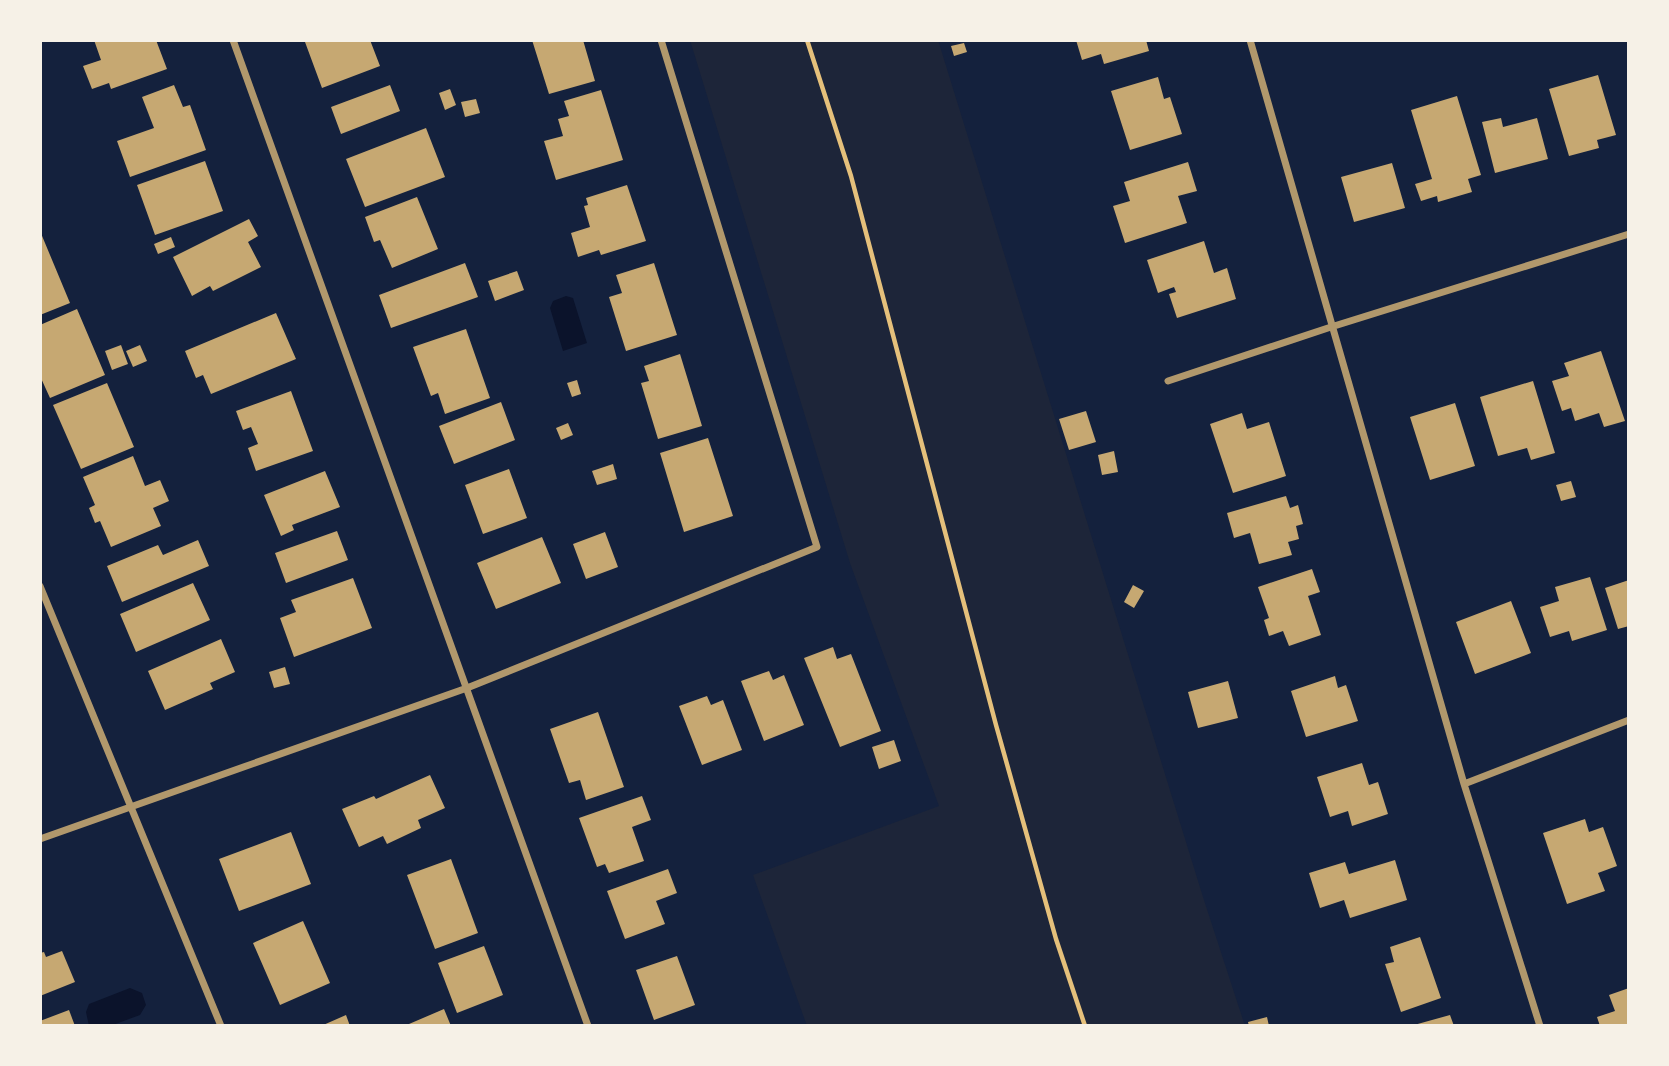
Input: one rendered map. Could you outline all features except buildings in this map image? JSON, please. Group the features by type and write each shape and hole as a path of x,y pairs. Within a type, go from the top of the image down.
{"street":[{"path":"233,40 588,1026"},
{"path":"40,839 467,688 817,547 661,40"},
{"path":"1250,40 1464,784 1540,1026"},
{"path":"1168,381 1629,234"},
{"path":"40,586 221,1026"},
{"path":"1464,784 1629,720"}],"path":[{"path":"807,40 851,176 996,725 1056,939 1086,1026"}],"shaded area":[{"path":"690,40 938,40 1245,1026 807,1026 753,875 939,806 850,563"},
{"path":"566,296 573,298 587,343 563,351 550,308 553,301"},
{"path":"130,988 142,993 146,1005 140,1015 110,1026 89,1026 86,1012 89,1004"}]}
